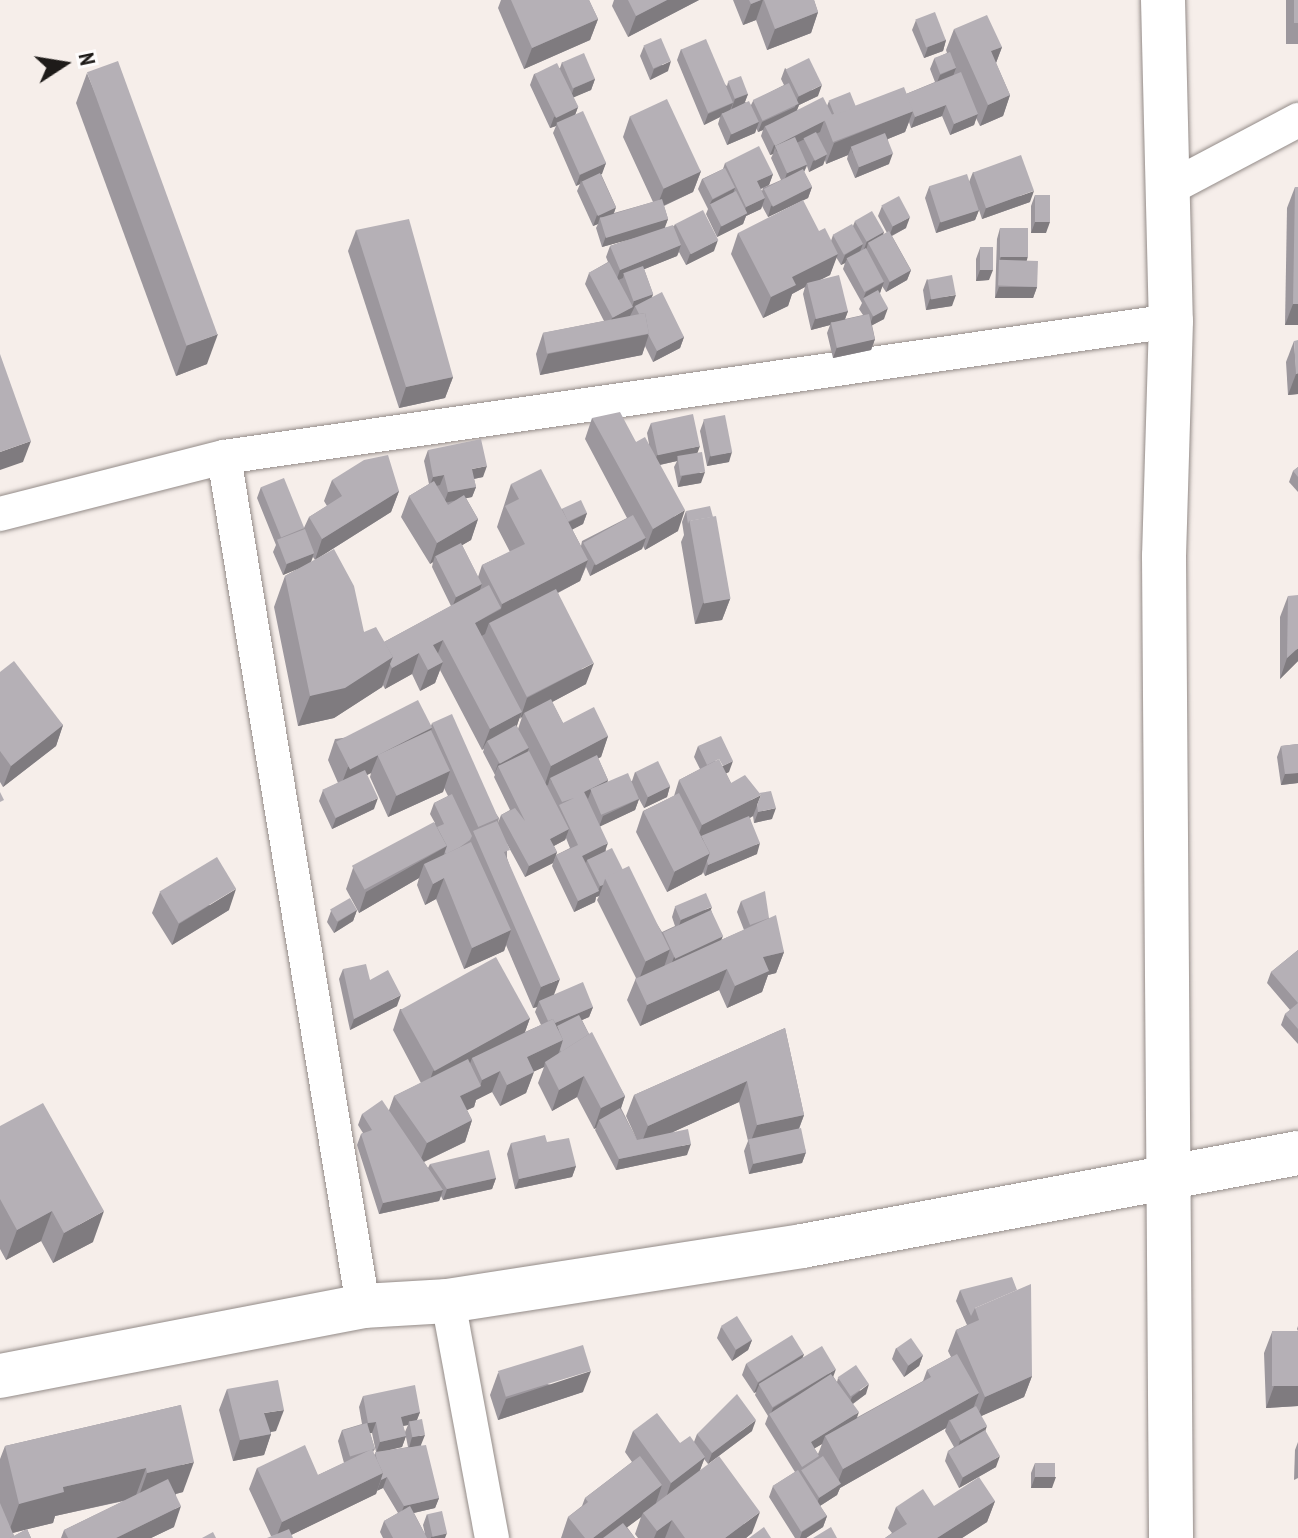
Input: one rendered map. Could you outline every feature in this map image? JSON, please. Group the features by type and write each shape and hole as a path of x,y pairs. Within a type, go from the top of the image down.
{"street":[{"path":"1163,0 1164,191 1171,321 1164,556 1171,1538"},
{"path":"1164,191 1298,120"},
{"path":"0,514 224,457 1171,321"},
{"path":"224,457 363,1306"},
{"path":"0,1376 363,1306 448,1301 802,1246 1298,1153"},
{"path":"448,1301 492,1538"}],"building":[{"path":"511,0 589,0 598,19 532,48"},
{"path":"628,0 667,0 636,16"},
{"path":"764,0 814,0 818,12 775,29"},
{"path":"1294,0 1298,0 1298,23 1294,23"},
{"path":"935,12 946,40 926,48 915,20"},
{"path":"987,15 1002,47 991,51 1010,95 988,105 954,29"},
{"path":"661,38 671,61 653,68 644,45"},
{"path":"706,39 733,103 708,113 681,50"},
{"path":"950,52 956,68 940,74 934,58"},
{"path":"584,53 595,79 573,88 562,62"},
{"path":"809,58 822,85 799,96 786,69"},
{"path":"118,61 218,334 187,346 87,72"},
{"path":"557,63 578,107 556,118 535,74"},
{"path":"961,72 978,114 954,124 946,105 915,117 906,94"},
{"path":"741,76 748,94 735,99 728,81"},
{"path":"789,83 799,104 762,121 753,100"},
{"path":"904,87 913,111 833,142 824,118"},
{"path":"850,92 856,107 835,115 829,101"},
{"path":"823,97 833,117 775,146 765,127"},
{"path":"667,99 701,172 664,189 630,116"},
{"path":"749,101 759,122 732,135 722,114"},
{"path":"583,111 606,163 580,175 557,123"},
{"path":"816,132 827,154 815,161 804,138"},
{"path":"885,133 893,153 859,167 851,147"},
{"path":"795,137 807,164 787,173 775,146"},
{"path":"759,146 773,174 757,181 765,198 746,207 725,163"},
{"path":"1021,155 1034,191 986,208 973,172"},
{"path":"725,168 735,188 713,199 703,179"},
{"path":"803,169 812,187 773,207 764,189"},
{"path":"600,173 616,207 598,216 582,181"},
{"path":"967,174 979,210 941,223 929,186"},
{"path":"1295,187 1298,187 1298,304 1293,304"},
{"path":"736,191 747,213 722,226 710,204"},
{"path":"1035,195 1050,195 1050,222 1035,222"},
{"path":"899,196 910,217 893,227 881,205"},
{"path":"662,199 668,219 606,238 600,218"},
{"path":"803,200 819,231 825,228 838,254 792,277 796,285 771,297 738,233"},
{"path":"703,210 718,240 691,254 675,224"},
{"path":"872,211 884,232 867,242 855,221"},
{"path":"409,219 453,377 406,387 356,230"},
{"path":"852,224 863,244 844,255 833,235"},
{"path":"673,225 681,245 620,270 610,246"},
{"path":"1000,228 1028,228 1028,257 1000,257"},
{"path":"889,231 911,270 890,282 868,243"},
{"path":"980,247 993,247 993,270 980,270"},
{"path":"866,248 884,282 864,292 847,258"},
{"path":"999,260 1038,261 1037,287 998,286"},
{"path":"609,262 633,307 613,318 589,273"},
{"path":"643,266 653,294 634,301 623,273"},
{"path":"839,275 848,311 816,319 807,283"},
{"path":"952,275 956,295 931,299 927,280"},
{"path":"878,290 888,308 873,317 863,298"},
{"path":"662,292 684,337 657,351 648,334 645,313 639,314 635,306"},
{"path":"645,313 649,334 547,353 543,333"},
{"path":"869,314 875,339 837,348 831,323"},
{"path":"1298,340 1298,373 1296,374 1294,341"},
{"path":"0,354 31,441 0,452"},
{"path":"620,412 636,442 645,437 685,510 653,529 592,418"},
{"path":"693,414 700,446 658,455 651,423"},
{"path":"725,415 732,452 711,456 703,419"},
{"path":"481,439 487,466 472,469 476,487 448,492 444,475 433,477 428,450"},
{"path":"702,452 705,472 680,476 677,456"},
{"path":"388,455 399,491 322,539 309,517 342,496 332,480 364,460"},
{"path":"541,469 588,560 502,604 482,565 525,544 505,506 519,499 511,484"},
{"path":"284,478 304,528 281,537 261,487"},
{"path":"434,481 448,505 464,495 478,519 437,543 409,496"},
{"path":"581,500 587,513 568,522 562,509"},
{"path":"710,506 713,517 689,521 688,524 686,511"},
{"path":"633,515 646,538 596,565 583,543"},
{"path":"716,516 731,599 704,603 689,521"},
{"path":"305,529 314,553 286,564 277,540"},
{"path":"461,543 482,584 456,597 435,556"},
{"path":"334,549 354,586 364,632 376,627 393,657 345,688 310,696 285,576"},
{"path":"489,585 501,608 475,623 522,712 490,729 443,640 433,645 443,662 428,670 419,653 392,668 393,657 384,642"},
{"path":"556,589 594,663 527,697 489,623"},
{"path":"1298,595 1298,648 1287,658 1288,596"},
{"path":"14,661 63,725 11,766 0,751 0,672"},
{"path":"551,699 563,723 594,707 608,736 551,766 524,713"},
{"path":"418,700 432,728 350,769 336,742"},
{"path":"452,714 498,818 478,827 432,723"},
{"path":"516,725 529,748 500,764 487,741"},
{"path":"431,730 450,771 397,796 378,755"},
{"path":"721,736 733,761 723,766 719,759 707,765 698,746"},
{"path":"1298,744 1298,773 1285,774 1281,746"},
{"path":"529,751 569,829 550,839 557,852 529,866 501,815 515,808 525,821 498,766"},
{"path":"597,755 608,780 584,792 608,843 582,856 599,891 578,901 556,855 578,845 559,805 574,798 562,802 550,778"},
{"path":"719,759 731,783 745,775 761,795 702,825 679,780"},
{"path":"658,761 670,786 648,797 636,772"},
{"path":"365,770 378,798 336,818 322,790"},
{"path":"628,773 639,799 601,815 590,789"},
{"path":"771,791 776,808 758,812 759,793"},
{"path":"679,793 710,854 674,872 643,811"},
{"path":"452,794 472,836 446,854 447,846 437,827 444,824 434,803"},
{"path":"749,816 760,843 708,865 710,853 701,836"},
{"path":"497,821 510,850 504,852 560,979 541,987 473,831"},
{"path":"434,822 447,846 365,890 352,866"},
{"path":"471,842 511,930 472,948 444,878 433,884 424,864"},
{"path":"612,848 623,870 605,879 600,886 587,860"},
{"path":"217,857 236,889 179,923 160,892"},
{"path":"629,866 670,950 646,961 605,878"},
{"path":"765,891 769,918 750,925 741,901"},
{"path":"706,893 712,907 681,920 675,906"},
{"path":"350,898 357,910 337,922 330,910"},
{"path":"711,910 723,936 675,959 663,932"},
{"path":"776,915 784,952 763,957 769,971 735,986 727,969 647,1005 635,979"},
{"path":"1298,950 1298,1003 1271,972"},
{"path":"496,957 530,1018 435,1071 401,1010"},
{"path":"366,964 370,980 388,970 401,995 354,1019 343,969"},
{"path":"583,982 593,1007 555,1023 553,1019 548,1021 539,1001"},
{"path":"1298,1003 1298,1029 1285,1014"},
{"path":"579,1015 589,1034 561,1052 563,1040 557,1026"},
{"path":"553,1019 563,1040 527,1057 534,1072 507,1085 500,1071 482,1080 472,1058"},
{"path":"785,1028 804,1115 757,1125 747,1081 648,1126 634,1095"},
{"path":"592,1032 625,1096 601,1108 584,1076 559,1090 545,1062"},
{"path":"468,1059 481,1086 460,1096 472,1120 427,1143 394,1096"},
{"path":"382,1100 443,1190 383,1203 361,1134 372,1130 362,1114"},
{"path":"43,1103 104,1211 64,1233 52,1211 17,1230 0,1199 0,1126"},
{"path":"620,1108 637,1140 688,1129 691,1144 619,1159 599,1120"},
{"path":"801,1128 806,1152 753,1164 748,1139"},
{"path":"545,1135 547,1142 569,1138 576,1166 519,1179 511,1143"},
{"path":"489,1150 496,1178 447,1189 430,1164"},
{"path":"1012,1277 1017,1290 975,1308 971,1316 960,1290"},
{"path":"1031,1284 1032,1376 985,1397 956,1330 979,1320 975,1308"},
{"path":"737,1316 752,1340 736,1350 721,1326"},
{"path":"1272,1331 1298,1331 1298,1386 1272,1386"},
{"path":"792,1335 804,1354 758,1382 746,1364"},
{"path":"911,1338 923,1355 908,1366 896,1348"},
{"path":"583,1345 591,1371 506,1397 498,1371"},
{"path":"822,1346 836,1369 772,1407 759,1384"},
{"path":"957,1354 979,1393 843,1469 825,1436 931,1377 927,1370"},
{"path":"856,1365 869,1384 851,1396 838,1377"},
{"path":"831,1374 859,1412 811,1442 819,1456 802,1467 769,1414"},
{"path":"278,1380 284,1410 264,1413 271,1434 240,1440 227,1389"},
{"path":"415,1385 420,1412 401,1417 406,1436 380,1442 376,1422 368,1423 363,1396"},
{"path":"737,1394 756,1420 712,1453 697,1434"},
{"path":"181,1405 194,1462 147,1473 146,1468 63,1487 64,1492 19,1504 5,1446"},
{"path":"976,1406 987,1426 961,1441 950,1421"},
{"path":"657,1413 680,1443 690,1436 705,1457 671,1483 633,1431"},
{"path":"422,1419 425,1435 412,1437 409,1421"},
{"path":"367,1423 375,1449 350,1456 342,1431"},
{"path":"985,1430 1000,1456 963,1477 948,1452"},
{"path":"305,1445 318,1475 372,1449 383,1473 282,1522 257,1468"},
{"path":"426,1445 439,1498 404,1506 387,1477 381,1480 383,1473 375,1452"},
{"path":"640,1456 662,1485 593,1538 585,1538 568,1517 588,1502 585,1498"},
{"path":"719,1456 760,1512 725,1538 685,1538 672,1520 657,1531 643,1513"},
{"path":"823,1456 841,1484 819,1498 801,1470"},
{"path":"1035,1463 1055,1463 1055,1477 1035,1477"},
{"path":"798,1470 827,1516 801,1532 773,1486"},
{"path":"979,1477 995,1501 937,1538 885,1538 907,1524 896,1507 923,1489 934,1506"},
{"path":"168,1479 181,1506 116,1538 68,1538 64,1530"},
{"path":"0,1503 14,1536 10,1538 0,1538"},
{"path":"410,1506 427,1538 393,1538 384,1521"},
{"path":"442,1511 447,1533 433,1537 427,1514"},
{"path":"623,1523 635,1538 603,1538"},
{"path":"764,1527 771,1538 749,1538"},
{"path":"831,1527 837,1538 813,1538"},
{"path":"27,1529 31,1538 10,1538"},
{"path":"289,1529 293,1538 267,1538"},
{"path":"213,1532 216,1538 202,1538"}]}
